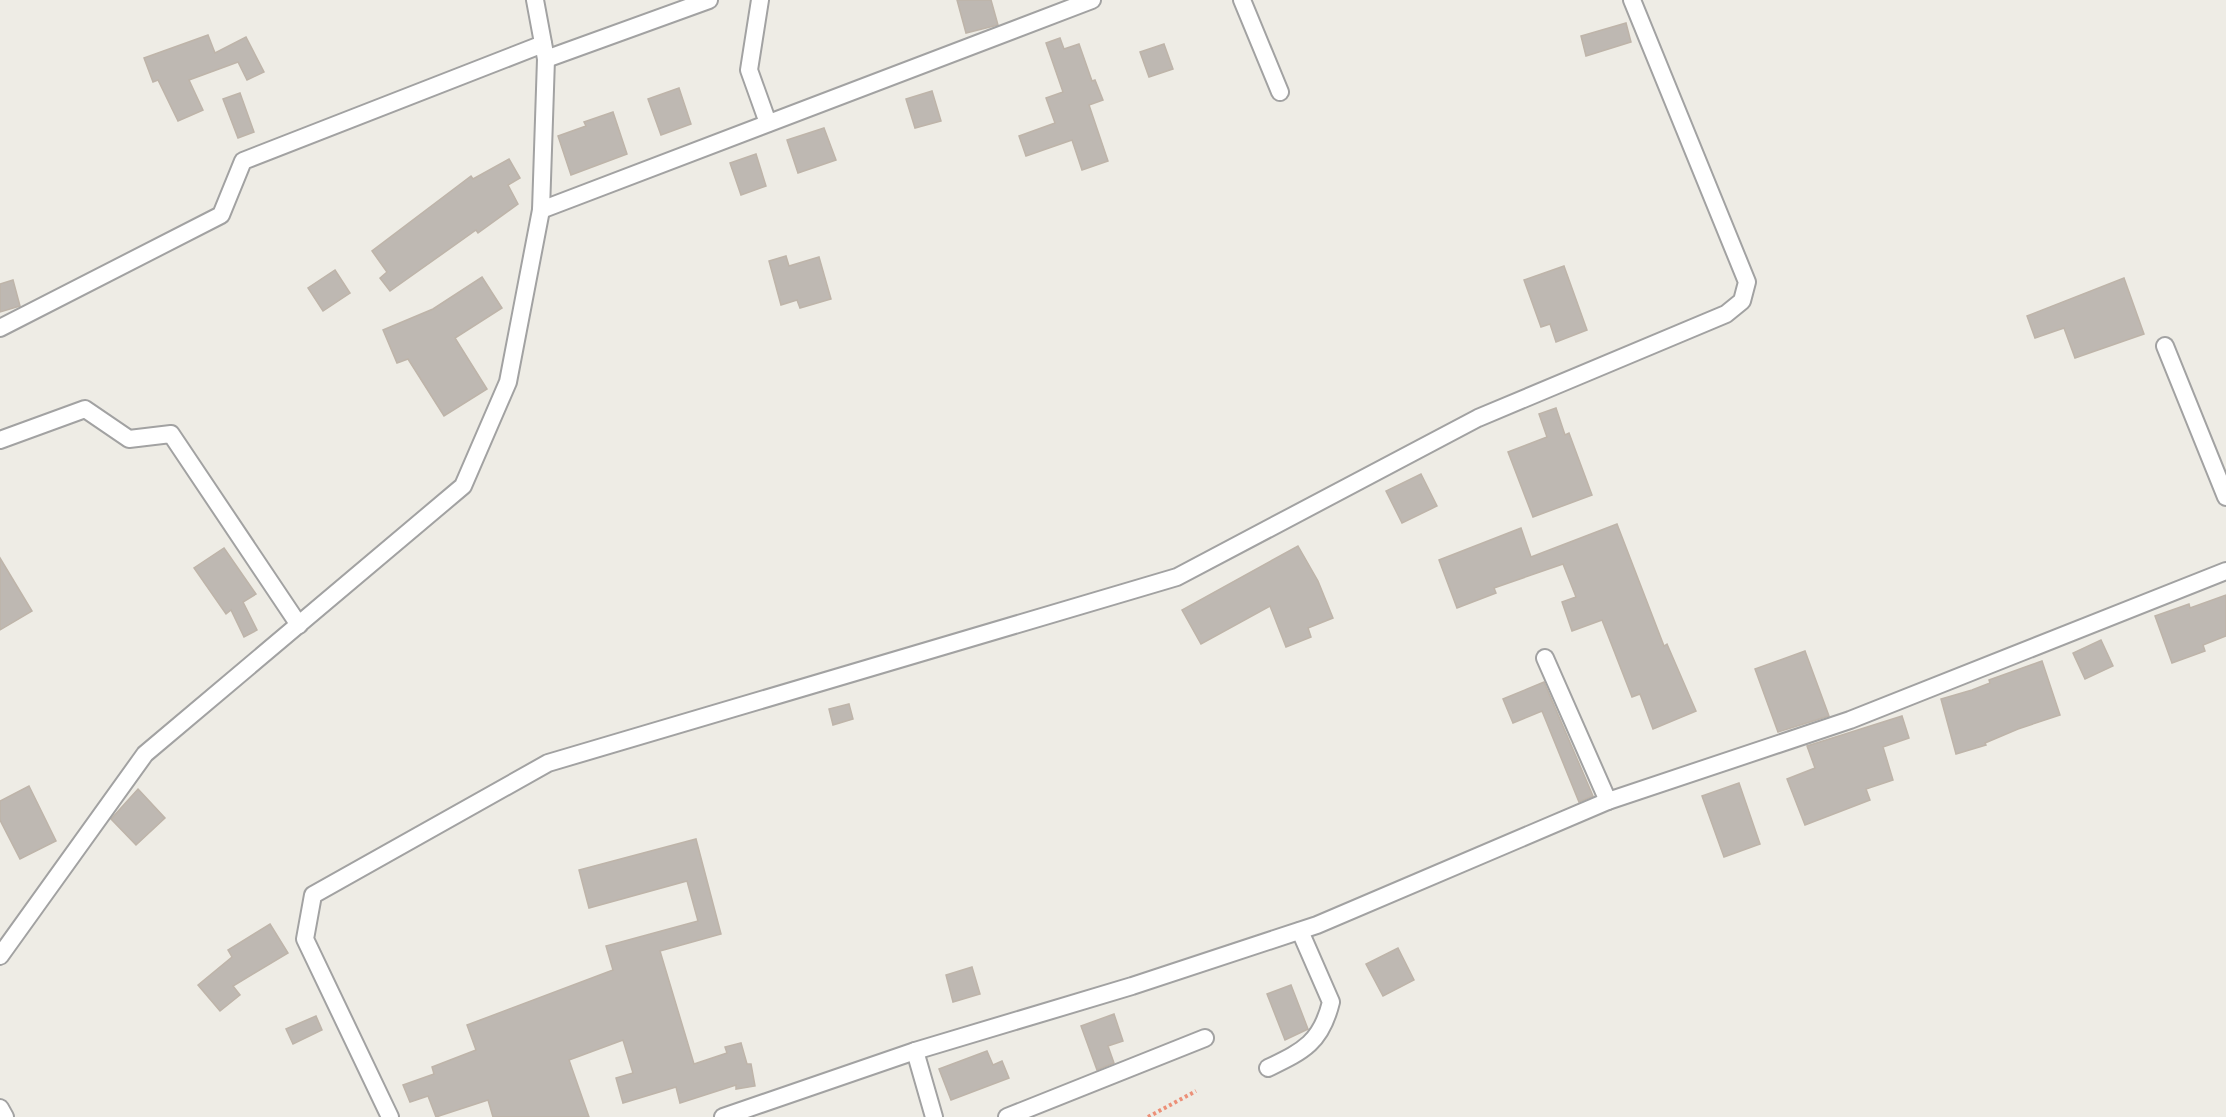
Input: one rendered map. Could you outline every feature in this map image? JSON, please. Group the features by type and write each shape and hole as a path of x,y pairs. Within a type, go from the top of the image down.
{"street":[{"path":"0,956 145,754 463,486 508,381 541,210 544,52 535,0"},
{"path":"0,328 221,215 243,161 544,52 709,0"},
{"path":"760,0 749,70 768,123"},
{"path":"541,210 1092,0"},
{"path":"1242,0 1280,92"},
{"path":"390,1117 305,939 313,895 548,763 1177,577 1478,418 1726,314 1742,302 1747,282 1632,0"},
{"path":"2165,346 2226,497"},
{"path":"0,440 85,409 129,439 171,434 299,625"},
{"path":"723,1117 915,1051 1132,986 1300,931 1608,801 1850,720 2226,571"},
{"path":"1545,658 1608,801"},
{"path":"1268,1068 1305,1050 1319,1034 1331,1002 1300,931"},
{"path":"1007,1117 1205,1038"},
{"path":"915,1051 934,1117"},
{"path":"0,1108 5,1117"}],"path":[{"path":"1148,1117 1196,1091"}],"building":[{"path":"957,0 991,0 998,25 966,33"},
{"path":"1626,23 1631,42 1586,56 1581,36"},
{"path":"208,35 215,53 246,37 264,72 247,80 238,62 189,80 203,110 178,121 158,80 153,82 144,58"},
{"path":"1060,38 1064,49 1079,44 1092,81 1095,80 1103,100 1089,105 1108,161 1082,170 1072,140 1026,156 1019,136 1055,123 1046,98 1063,92 1046,43"},
{"path":"1164,44 1173,69 1149,77 1140,52"},
{"path":"679,88 691,124 661,135 648,99"},
{"path":"932,91 941,121 915,128 906,99"},
{"path":"240,93 254,132 238,138 223,99"},
{"path":"613,112 627,154 571,175 558,136 586,126 584,122"},
{"path":"824,128 836,160 798,173 787,140"},
{"path":"756,154 766,186 741,195 730,163"},
{"path":"509,159 520,178 508,185 518,204 478,233 476,230 390,291 380,278 387,272 372,251 471,176 473,179"},
{"path":"786,256 789,266 819,257 831,299 800,308 797,300 781,305 769,261"},
{"path":"1564,266 1587,330 1556,342 1550,324 1541,327 1524,280"},
{"path":"335,270 350,293 323,311 308,288"},
{"path":"482,277 502,308 455,338 487,389 444,416 408,359 397,363 383,330 433,309"},
{"path":"2124,278 2144,334 2075,358 2064,328 2035,338 2027,316"},
{"path":"13,280 20,306 0,312 0,284"},
{"path":"1556,408 1565,435 1569,433 1592,495 1533,517 1508,452 1547,437 1539,414"},
{"path":"1421,474 1437,506 1402,523 1386,491"},
{"path":"1617,524 1664,646 1667,644 1696,711 1653,729 1640,694 1632,697 1602,620 1572,631 1562,602 1576,597 1563,564 1494,588 1496,593 1457,608 1439,560 1521,528 1531,557"},
{"path":"1298,546 1318,581 1333,618 1308,628 1311,637 1286,647 1270,606 1201,644 1182,610"},
{"path":"224,548 256,594 243,602 257,630 244,637 231,610 226,614 194,568"},
{"path":"0,558 32,611 0,630"},
{"path":"2226,595 2226,636 2203,645 2205,651 2172,663 2155,616 2189,604 2190,608"},
{"path":"2101,640 2113,666 2085,679 2073,653"},
{"path":"1805,651 1829,716 1778,732 1755,669"},
{"path":"2042,661 2060,715 2018,729 1985,743 1986,745 1956,754 1941,699 1972,690 1990,683 1989,680"},
{"path":"1544,682 1593,796 1579,802 1542,711 1513,723 1503,699"},
{"path":"849,704 853,719 833,725 829,709"},
{"path":"1902,716 1909,738 1883,747 1893,780 1866,789 1870,800 1805,825 1787,779 1815,768 1807,746"},
{"path":"1739,783 1760,844 1724,857 1702,796"},
{"path":"29,786 56,841 20,859 0,820 0,801"},
{"path":"138,789 165,818 136,845 111,819"},
{"path":"696,839 721,934 660,951 694,1064 727,1053 725,1047 741,1043 747,1064 751,1064 755,1086 736,1089 736,1085 680,1103 676,1087 623,1103 616,1078 633,1073 623,1040 569,1060 589,1117 493,1117 488,1100 436,1117 428,1096 410,1102 403,1085 434,1074 432,1067 476,1050 467,1025 613,970 606,946 698,921 687,881 589,908 579,870"},
{"path":"270,924 288,953 233,986 240,995 220,1011 198,985 232,957 228,950"},
{"path":"1398,948 1414,980 1383,996 1366,964"},
{"path":"972,967 980,994 953,1002 946,975"},
{"path":"1291,985 1308,1029 1285,1040 1267,994"},
{"path":"1114,1014 1123,1041 1108,1046 1114,1063 1097,1070 1081,1026"},
{"path":"316,1016 322,1030 293,1044 286,1029"},
{"path":"987,1051 993,1065 1002,1061 1009,1078 951,1100 939,1069"}]}
